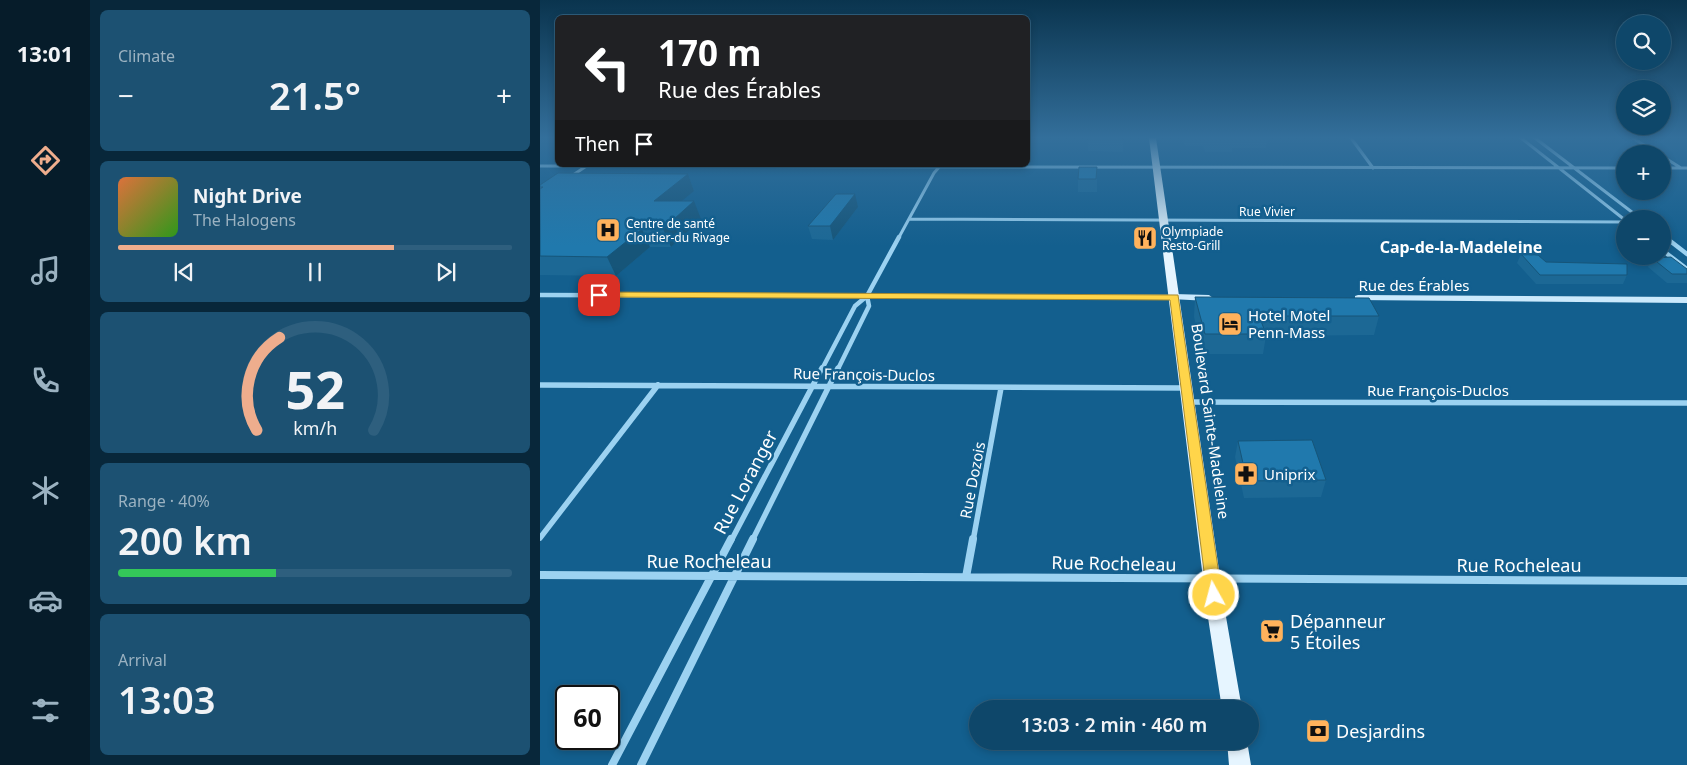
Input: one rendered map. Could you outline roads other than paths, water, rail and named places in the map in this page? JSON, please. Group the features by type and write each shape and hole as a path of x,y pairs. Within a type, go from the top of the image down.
{"main road":[{"name":"Boulevard Sainte-Madeleine","path":"1157,174 1212,579 1231,700"},
{"path":"1238,750 1240,765"}],"street":[{"path":"566,180 575,174"},
{"name":"Rue Loranger","path":"612,765 855,306 867,296 934,174"},
{"path":"1566,174 1616,214"},
{"path":"1581,174 1629,210"},
{"name":"Rue Vivier","path":"909,219 1616,221"},
{"path":"1671,242 1687,254"},
{"path":"1671,257 1687,269"},
{"path":"540,295 1221,298"},
{"name":"Rue Loranger","path":"641,765 869,306 867,296"},
{"name":"Rue des Érables","path":"1350,298 1687,300"},
{"name":"Rue François-Duclos","path":"540,385 1001,388 1188,395 1687,403"},
{"path":"540,538 658,386"},
{"name":"Rue Dozois","path":"966,577 1001,388"},
{"name":"Rue Rocheleau","path":"540,575 1687,581"}],"place":[{"name":"Centre de santé Cloutier-du Rivage","path":"608,230"},
{"name":"Olympiade Resto-Grill","path":"1145,238"},
{"name":"Hotel Motel Penn-Mass","path":"1230,324"},
{"name":"Uniprix","path":"1246,474"},
{"name":"Dépanneur 5 Étoiles","path":"1272,631"},
{"name":"Desjardins","path":"1318,731"}],"district":[{"name":"Cap-de-la-Madeleine","path":"1461,247"}]}
